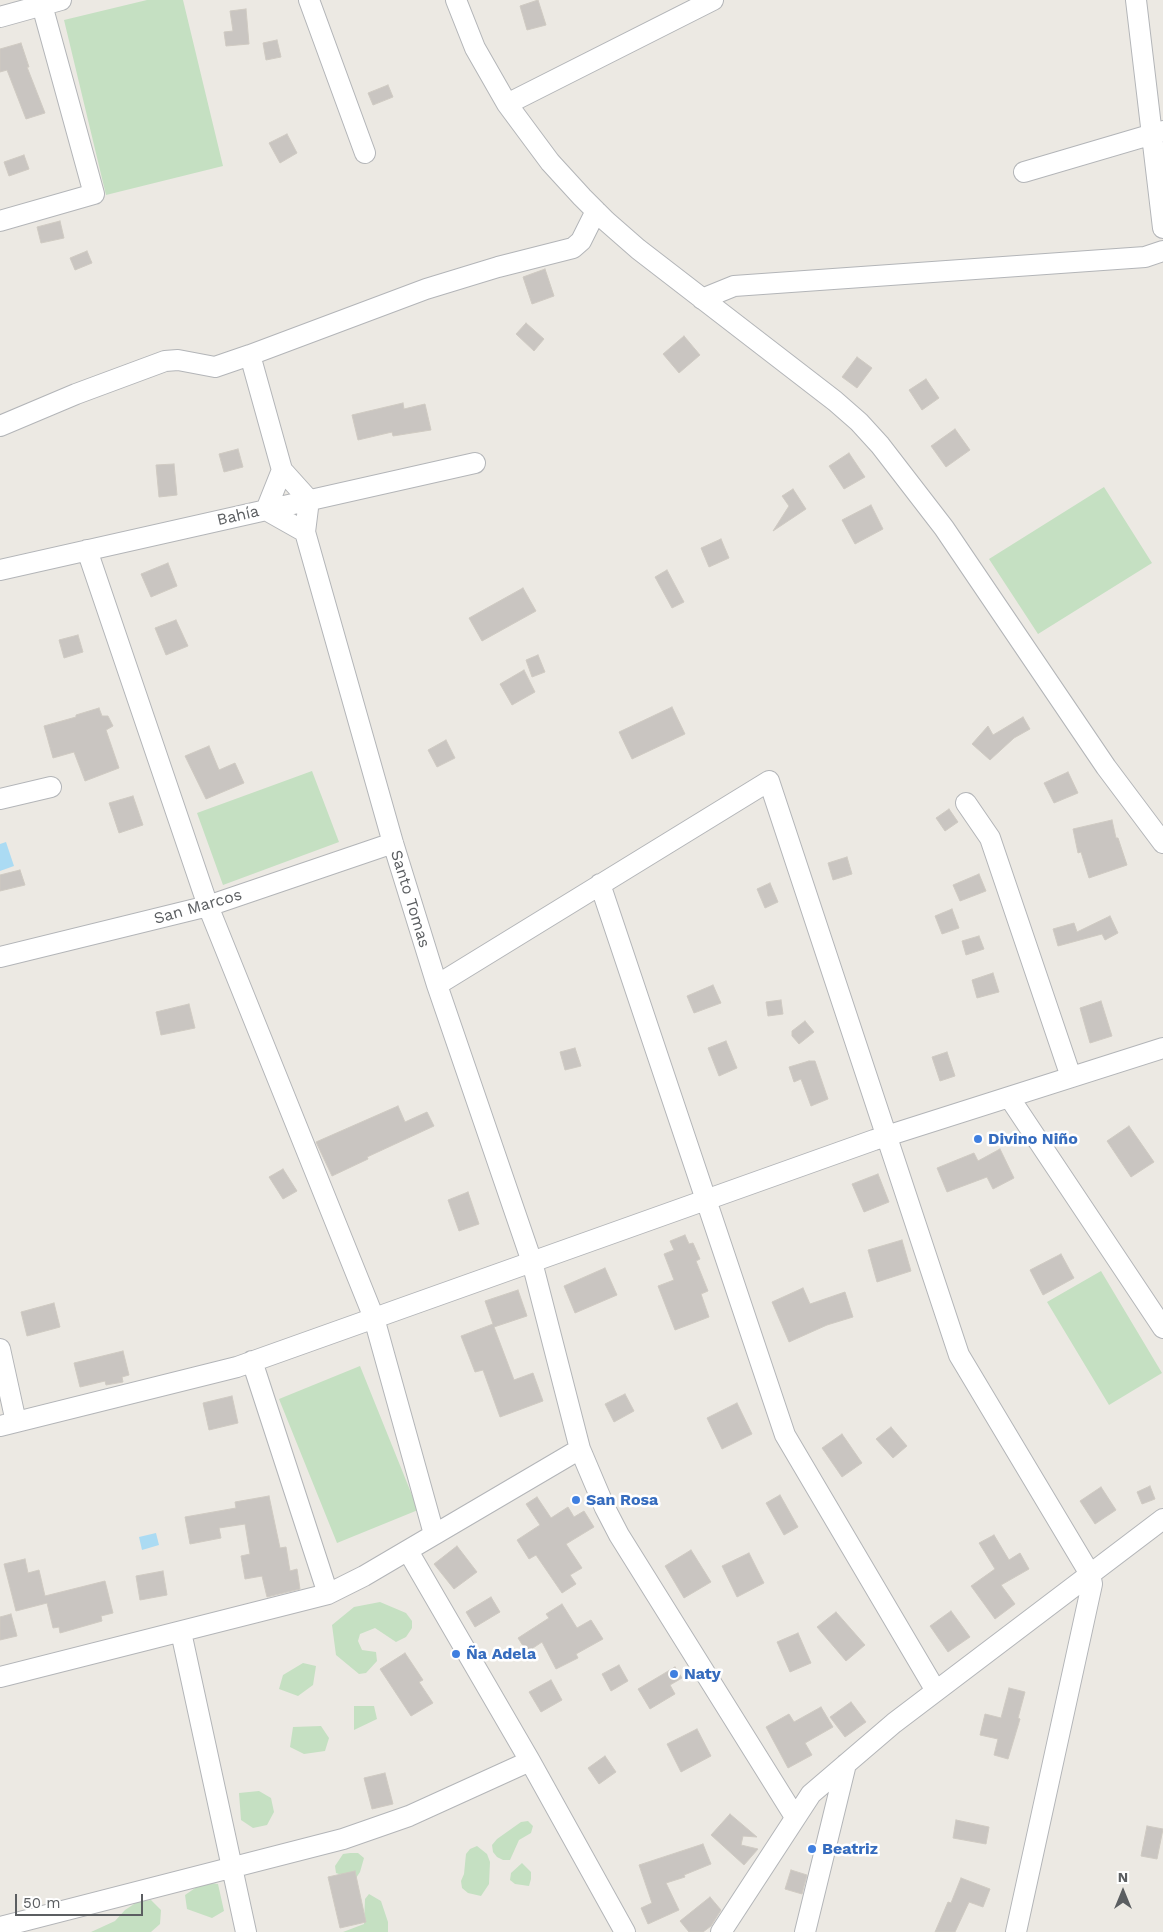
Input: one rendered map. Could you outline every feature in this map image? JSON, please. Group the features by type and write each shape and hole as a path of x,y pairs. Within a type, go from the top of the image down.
{"street":[{"path":"309,0 365,153"},
{"path":"456,0 475,48 507,104 550,162 596,212 638,249 835,401 880,444 944,528 1106,766 1163,844"},
{"path":"507,104 714,0"},
{"path":"1136,0 1157,133 1163,228"},
{"path":"0,17 39,4 94,194 0,221"},
{"path":"1024,172 1157,133"},
{"path":"0,426 76,394 166,361 178,360 215,367 426,289 498,267 573,248 581,241 596,212"},
{"path":"702,299 734,286 1145,257 1163,251"},
{"path":"250,354 282,470 309,500"},
{"name":"Bahía","path":"0,570 475,464"},
{"path":"282,470 266,510 305,532"},
{"name":"Santo Tomas","path":"309,500 305,532 393,843 436,985 532,1262 580,1449 605,1508 619,1535 795,1817"},
{"path":"87,550 208,906 374,1318 434,1534"},
{"path":"436,985 769,781 959,1355 1090,1574 1092,1584 1016,1932"},
{"path":"0,799 51,787"},
{"path":"966,803 990,838 1071,1077"},
{"name":"San Marcos","path":"0,957 208,906 393,843"},
{"path":"600,884 785,1435 936,1690"},
{"path":"0,1349 8,1424 237,1366 886,1136 1163,1048"},
{"path":"1009,1097 1163,1328"},
{"path":"252,1361 328,1594"},
{"path":"0,1677 328,1594 408,1551 580,1449"},
{"path":"721,1932 810,1794 936,1690 1163,1519"},
{"path":"408,1551 530,1761 621,1931"},
{"path":"181,1632 246,1932"},
{"path":"0,1927 343,1839 409,1816 530,1761"},
{"path":"805,1932 846,1764"}],"green space":[{"path":"147,0 183,0 223,166 106,195 64,20"},
{"path":"1104,487 1152,563 1038,634 989,559"},
{"path":"312,771 339,842 223,885 197,813"},
{"path":"1101,1271 1162,1373 1109,1405 1047,1302"},
{"path":"360,1366 418,1510 337,1543 279,1399"},
{"path":"380,1602 406,1613 412,1621 412,1628 406,1637 396,1642 375,1628 360,1634 358,1641 362,1650 376,1652 377,1661 366,1673 359,1674 336,1655 332,1625 354,1607"},
{"path":"303,1663 316,1666 313,1685 298,1696 279,1689 283,1675"},
{"path":"354,1706 374,1706 377,1719 354,1730"},
{"path":"321,1726 329,1738 325,1751 304,1754 290,1747 293,1727"},
{"path":"259,1791 271,1798 274,1812 267,1825 253,1828 241,1820 239,1793"},
{"path":"528,1821 533,1826 531,1833 519,1840 510,1860 503,1860 497,1857 493,1852 492,1845 497,1839 521,1822"},
{"path":"477,1846 487,1854 490,1862 489,1884 481,1896 468,1893 462,1888 461,1881 464,1874 466,1854 470,1849"},
{"path":"358,1853 364,1858 356,1878 336,1873 335,1866 343,1854"},
{"path":"522,1863 531,1872 529,1886 515,1884 510,1880 511,1873"},
{"path":"204,1882 218,1884 224,1911 212,1918 187,1909 185,1895"},
{"path":"369,1894 381,1901 388,1922 388,1932 343,1932 364,1924 365,1899"},
{"path":"151,1900 161,1910 160,1924 151,1932 91,1932 115,1921 125,1910 137,1902"}],"water":[{"path":"6,842 14,866 0,871 0,844"},
{"path":"156,1533 159,1545 142,1550 139,1537"}],"building":[{"path":"538,0 546,25 527,30 520,6"},
{"path":"246,9 249,44 226,46 224,32 233,31 230,11"},
{"path":"277,40 281,57 266,60 263,43"},
{"path":"21,43 29,67 27,67 45,113 26,119 7,70 0,72 0,49"},
{"path":"388,85 393,97 373,105 368,93"},
{"path":"287,134 297,153 280,163 269,143"},
{"path":"24,155 29,169 9,176 4,162"},
{"path":"60,221 64,238 41,243 37,227"},
{"path":"87,251 92,263 75,270 70,258"},
{"path":"545,269 554,296 532,304 523,277"},
{"path":"526,323 544,339 534,351 516,334"},
{"path":"684,336 700,355 679,373 663,354"},
{"path":"857,357 872,368 857,388 842,377"},
{"path":"926,379 939,398 922,410 909,390"},
{"path":"403,403 404,409 425,404 431,430 393,436 392,432 358,440 352,415"},
{"path":"955,429 970,450 946,467 931,446"},
{"path":"238,449 243,467 224,472 219,454"},
{"path":"849,453 865,477 844,489 829,466"},
{"path":"174,464 177,495 159,497 156,465"},
{"path":"793,489 806,509 773,531 789,506 782,496"},
{"path":"871,505 883,529 855,544 842,520"},
{"path":"721,539 729,558 709,567 701,548"},
{"path":"168,563 177,586 151,597 141,574"},
{"path":"667,570 684,602 672,608 655,577"},
{"path":"523,588 536,611 482,641 469,618"},
{"path":"176,620 188,646 166,655 155,628"},
{"path":"78,635 83,652 64,658 59,640"},
{"path":"538,655 545,672 532,677 526,660"},
{"path":"524,670 535,692 512,705 500,684"},
{"path":"672,707 685,734 632,759 619,732"},
{"path":"99,708 102,716 108,716 113,726 106,730 119,768 85,781 74,752 53,758 44,726"},
{"path":"1023,717 1030,729 1014,738 990,760 972,744 988,726 993,735"},
{"path":"446,740 455,758 437,767 428,750"},
{"path":"209,746 219,770 235,763 244,783 206,799 185,756"},
{"path":"1068,772 1078,793 1054,803 1044,783"},
{"path":"133,796 143,825 119,833 109,803"},
{"path":"949,809 958,822 945,831 936,818"},
{"path":"1112,820 1116,838 1118,838 1127,865 1089,878 1081,852 1078,853 1073,829"},
{"path":"847,857 852,874 833,880 828,863"},
{"path":"20,870 25,885 0,891 0,875"},
{"path":"979,874 986,891 960,901 953,885"},
{"path":"770,883 778,902 765,908 757,889"},
{"path":"952,909 959,928 942,934 935,916"},
{"path":"1110,916 1118,933 1105,940 1102,934 1058,946 1053,929 1074,923 1077,932"},
{"path":"979,936 984,949 966,955 962,941"},
{"path":"993,973 999,992 977,998 972,980"},
{"path":"713,985 721,1003 694,1013 687,996"},
{"path":"781,1000 783,1014 768,1016 766,1002"},
{"path":"1101,1001 1112,1036 1090,1043 1080,1008"},
{"path":"189,1004 195,1028 161,1035 156,1012"},
{"path":"805,1021 814,1032 799,1044 792,1036 792,1031"},
{"path":"726,1041 737,1068 719,1076 708,1048"},
{"path":"575,1048 581,1066 565,1070 560,1052"},
{"path":"947,1052 955,1076 940,1081 932,1057"},
{"path":"815,1061 828,1099 811,1106 801,1079 794,1082 789,1067"},
{"path":"398,1106 405,1122 427,1112 434,1126 367,1157 368,1159 332,1176 316,1142"},
{"path":"1129,1126 1154,1162 1131,1177 1107,1141"},
{"path":"1000,1149 1014,1178 993,1189 987,1177 947,1192 937,1168 974,1153 978,1161"},
{"path":"283,1169 297,1191 283,1199 269,1177"},
{"path":"878,1174 889,1202 864,1212 852,1184"},
{"path":"468,1192 479,1224 459,1231 448,1200"},
{"path":"685,1235 689,1244 693,1243 700,1259 696,1261 708,1291 701,1294 709,1317 675,1330 658,1286 674,1280 664,1254 674,1250 670,1241"},
{"path":"902,1240 911,1271 877,1282 868,1250"},
{"path":"1061,1254 1074,1278 1043,1295 1030,1270"},
{"path":"605,1268 617,1295 575,1313 564,1286"},
{"path":"803,1288 810,1304 845,1292 853,1317 827,1325 789,1342 772,1302"},
{"path":"518,1290 527,1316 494,1327 514,1380 533,1373 543,1401 500,1417 483,1370 475,1372 461,1336 493,1324 485,1301"},
{"path":"54,1303 60,1327 27,1336 21,1312"},
{"path":"123,1351 129,1375 122,1377 123,1382 106,1385 105,1381 80,1387 74,1363"},
{"path":"625,1394 634,1411 614,1422 605,1404"},
{"path":"232,1396 238,1423 209,1430 203,1403"},
{"path":"737,1403 752,1434 722,1449 707,1418"},
{"path":"891,1427 907,1446 893,1458 876,1439"},
{"path":"842,1434 862,1463 842,1477 822,1448"},
{"path":"1150,1486 1155,1499 1142,1504 1137,1492"},
{"path":"1101,1487 1116,1510 1095,1524 1080,1501"},
{"path":"780,1495 798,1527 784,1535 766,1503"},
{"path":"269,1496 280,1548 286,1547 290,1571 297,1569 300,1589 267,1597 262,1576 245,1579 241,1556 250,1554 245,1524 219,1528 221,1538 190,1544 185,1517 236,1508 235,1502"},
{"path":"537,1497 551,1518 568,1507 574,1517 584,1511 594,1527 566,1544 582,1568 570,1575 576,1584 562,1593 536,1555 529,1559 517,1540 540,1525 526,1504"},
{"path":"994,1535 1009,1560 1020,1553 1029,1569 1001,1585 1015,1604 995,1619 971,1586 995,1569 979,1543"},
{"path":"457,1546 477,1572 454,1589 434,1564"},
{"path":"691,1550 711,1582 684,1598 665,1566"},
{"path":"749,1553 764,1583 737,1597 722,1566"},
{"path":"25,1559 28,1573 39,1570 45,1596 105,1581 113,1613 101,1616 102,1621 60,1633 59,1627 53,1628 47,1603 16,1611 4,1564"},
{"path":"163,1571 167,1595 140,1600 136,1576"},
{"path":"491,1597 500,1612 475,1627 466,1612"},
{"path":"562,1604 577,1628 591,1620 603,1639 576,1654 578,1658 556,1669 542,1642 527,1652 518,1638 549,1618 546,1614"},
{"path":"951,1611 970,1637 948,1652 930,1626"},
{"path":"836,1612 865,1645 846,1661 817,1627"},
{"path":"11,1614 17,1636 0,1640 0,1617"},
{"path":"798,1633 811,1663 790,1672 777,1642"},
{"path":"405,1653 423,1680 419,1682 433,1703 411,1716 380,1669"},
{"path":"619,1665 628,1681 611,1691 602,1674"},
{"path":"675,1667 682,1678 670,1685 675,1694 650,1709 638,1689"},
{"path":"551,1680 562,1700 541,1712 529,1692"},
{"path":"1009,1688 1025,1692 1018,1718 1020,1719 1008,1759 994,1755 998,1739 980,1735 985,1714 1001,1718"},
{"path":"851,1702 866,1722 845,1737 830,1717"},
{"path":"821,1707 833,1727 805,1743 812,1755 788,1768 766,1727 789,1714 794,1722"},
{"path":"697,1729 711,1756 681,1772 667,1744"},
{"path":"605,1756 616,1772 599,1784 588,1768"},
{"path":"385,1773 393,1804 372,1809 364,1778"},
{"path":"730,1814 757,1837 743,1836 741,1845 758,1849 744,1865 711,1835"},
{"path":"956,1820 989,1827 986,1844 953,1838"},
{"path":"1147,1826 1163,1829 1157,1859 1141,1856"},
{"path":"703,1844 711,1864 684,1875 685,1877 666,1883 679,1910 648,1924 641,1908 652,1903 639,1865"},
{"path":"791,1870 807,1875 802,1894 785,1889"},
{"path":"355,1871 366,1922 340,1928 328,1877"},
{"path":"961,1878 990,1889 983,1907 969,1902 955,1932 935,1932 948,1902 951,1903"},
{"path":"710,1897 721,1910 711,1926 703,1932 689,1932 680,1921"}],"place":[{"name":"Divino Niño","path":"978,1139"},
{"name":"San Rosa","path":"576,1500"},
{"name":"Ña Adela","path":"456,1654"},
{"name":"Naty","path":"674,1674"},
{"name":"Beatriz","path":"812,1849"}]}
